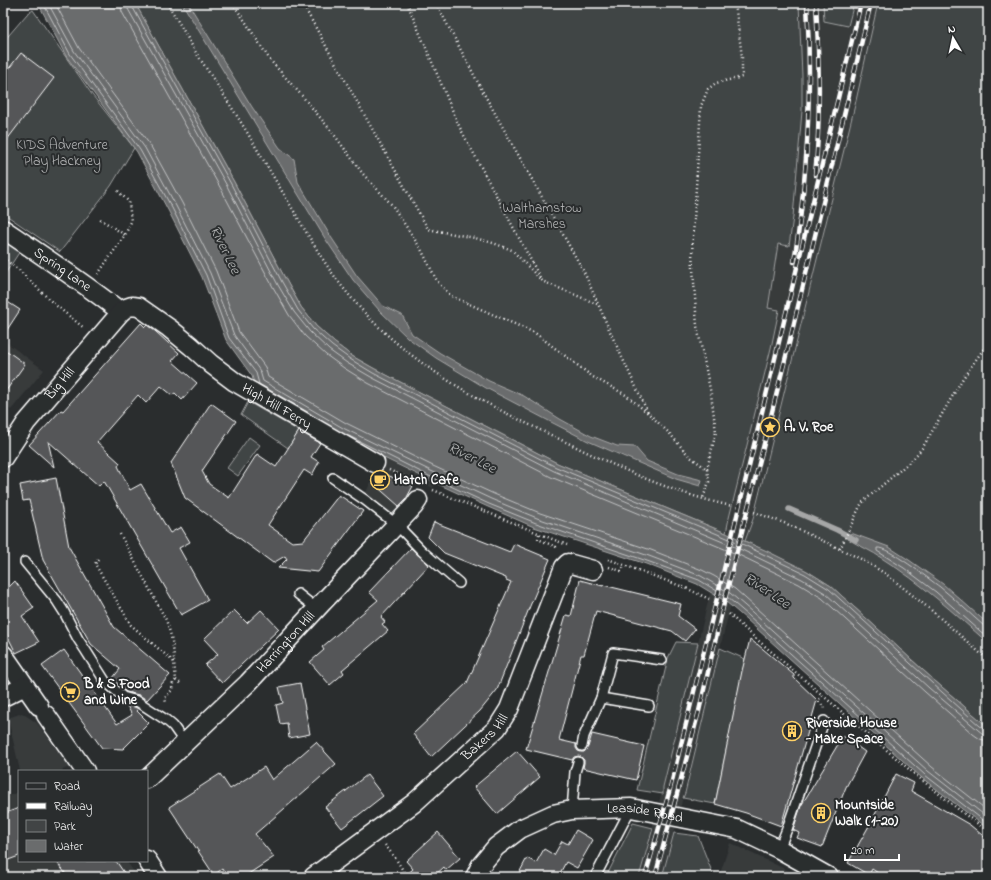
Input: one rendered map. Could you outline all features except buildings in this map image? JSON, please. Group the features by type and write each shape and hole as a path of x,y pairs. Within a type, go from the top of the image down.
{"street":[{"name":"Spring Lane","path":"3,229 55,263 121,312"},
{"name":"High Hill Ferry","path":"121,312 132,306 139,307 169,328 211,364 235,382 375,463"},
{"name":"Big Hill","path":"3,458 26,423 121,312"},
{"name":"Harrington Hill","path":"148,778 248,683 414,506 423,494"},
{"path":"568,563 593,570"},
{"name":"Bakers Hill","path":"313,877 414,803 497,728 509,709 564,567 568,563"},
{"path":"3,654 84,770"},
{"path":"3,697 25,686"},
{"name":"Leaside Road","path":"475,877 481,865 496,847 520,829 553,814 572,810 631,808 737,829 779,849 829,877"},
{"path":"148,862 158,877"}],"lane":[{"path":"333,478 365,500 396,525 422,551 459,583"},
{"path":"25,562 57,601 78,639 105,681 123,697 138,701 166,720 185,743"},
{"path":"298,594 317,609"},
{"path":"582,746 584,736 600,698 613,653 662,660"},
{"path":"600,698 649,706"},
{"path":"779,849 824,721"},
{"path":"572,810 575,772 578,762"},
{"path":"595,877 631,808"}],"path":[{"path":"168,3 195,51 250,137 312,243 332,274 349,296 370,319 392,339 438,374 473,396 508,415 626,471 668,487 717,503 732,506"},
{"path":"232,3 270,60 303,97 363,174 392,205 421,249 437,281 451,296 535,333 593,377 626,396 648,413 670,434 689,456 707,469"},
{"path":"302,3 428,229 475,238 512,250 542,281 598,304"},
{"path":"407,3 459,126 542,281"},
{"path":"436,3 483,92 584,272 648,413"},
{"path":"703,498 709,482 707,469 716,432 711,394 697,326 692,253 701,106 708,89 716,83 742,77 742,57 735,3"},
{"path":"88,287 125,235 131,222 130,202 118,191"},
{"path":"100,219 125,235"},
{"path":"3,258 19,270 54,304 97,339"},
{"path":"840,549 860,506 912,459 923,447 963,378 988,343"},
{"path":"375,463 417,483"},
{"path":"423,494 445,496"},
{"path":"754,512 787,524 861,559 886,574 931,610 988,660"},
{"path":"120,534 166,620 171,633 176,680 180,684"},
{"path":"539,534 538,539 556,547 557,555 568,563"},
{"path":"98,559 95,564 131,625 174,662"},
{"path":"729,614 917,776 988,831"},
{"path":"166,720 165,698 172,690 173,683 176,680"},
{"path":"396,859 407,877"}],"shaded area":[{"path":"799,3 823,3 824,21 848,26 854,3 878,3 855,105 662,877 639,877 663,787 771,348 778,310 768,308 778,244 789,246 793,217 802,111"},
{"path":"3,340 44,370 11,410 3,405"},
{"path":"383,458 435,484 433,488 416,480 405,506 393,517 364,496"},
{"path":"22,713 37,723 70,767 62,770 20,770 8,718"},
{"path":"18,792 18,862 127,862 138,877 3,877 3,798"},
{"path":"730,843 802,877 719,877"}],"green space":[{"name":"Walthamstow Marshes","path":"135,3 799,3 802,111 793,217 789,246 778,244 768,308 779,310 726,533 557,463 352,356 316,326 301,307"},
{"path":"823,3 854,3 848,26 824,21"},
{"path":"878,3 988,3 988,727 831,586 807,571 745,541 753,519 855,105"},
{"name":"KIDS Adventure Play Hackney","path":"33,10 93,96 134,148 111,186 60,252 3,213 3,42 27,14"},
{"path":"3,236 22,248 3,277"},
{"path":"248,402 299,431 288,448 241,415"},
{"path":"249,437 260,445 238,476 227,468"},
{"path":"676,642 698,643 663,787 663,794 637,790 668,658"},
{"path":"720,648 745,659 715,804 683,798"},
{"path":"633,823 653,828 639,877 606,877"},
{"path":"674,833 698,836 714,877 662,877"}],"water":[{"name":"River Lee","path":"38,3 135,3 301,307 316,326 352,356 557,463 767,551 807,571 831,586 988,727 988,829 922,778 725,601 697,584 646,564 534,527 488,507 339,436 255,387 252,376 226,340 202,277 137,152 66,56"},
{"path":"182,3 188,3 252,107 280,148 294,159 298,182 331,237 357,276 383,306 402,315 412,334 440,353 489,381 524,396 560,419 591,436 617,446 635,447 647,461 678,474 702,480 700,486 676,479 588,441 486,388 436,358 408,338 379,310 353,280 326,240"},
{"path":"851,533 889,547 943,584 988,624 988,643 911,578 879,556 848,539"}],"waterway":[{"path":"789,509 856,540"}],"railway":[{"path":"794,262 803,197 808,133 809,68 807,3"},
{"path":"815,175 819,89 816,3"},
{"path":"645,877 670,789 861,3"},
{"path":"655,877 699,711 724,603 787,352 871,3"}],"place":[{"name":"A. V. Roe","path":"770,427"},
{"name":"Hatch Cafe","path":"380,480"},
{"name":"B & S Food and Wine","path":"70,692"},
{"name":"Riverside House - Make Space","path":"792,731"},
{"name":"Mountside Walk (1-20)","path":"821,813"}]}
